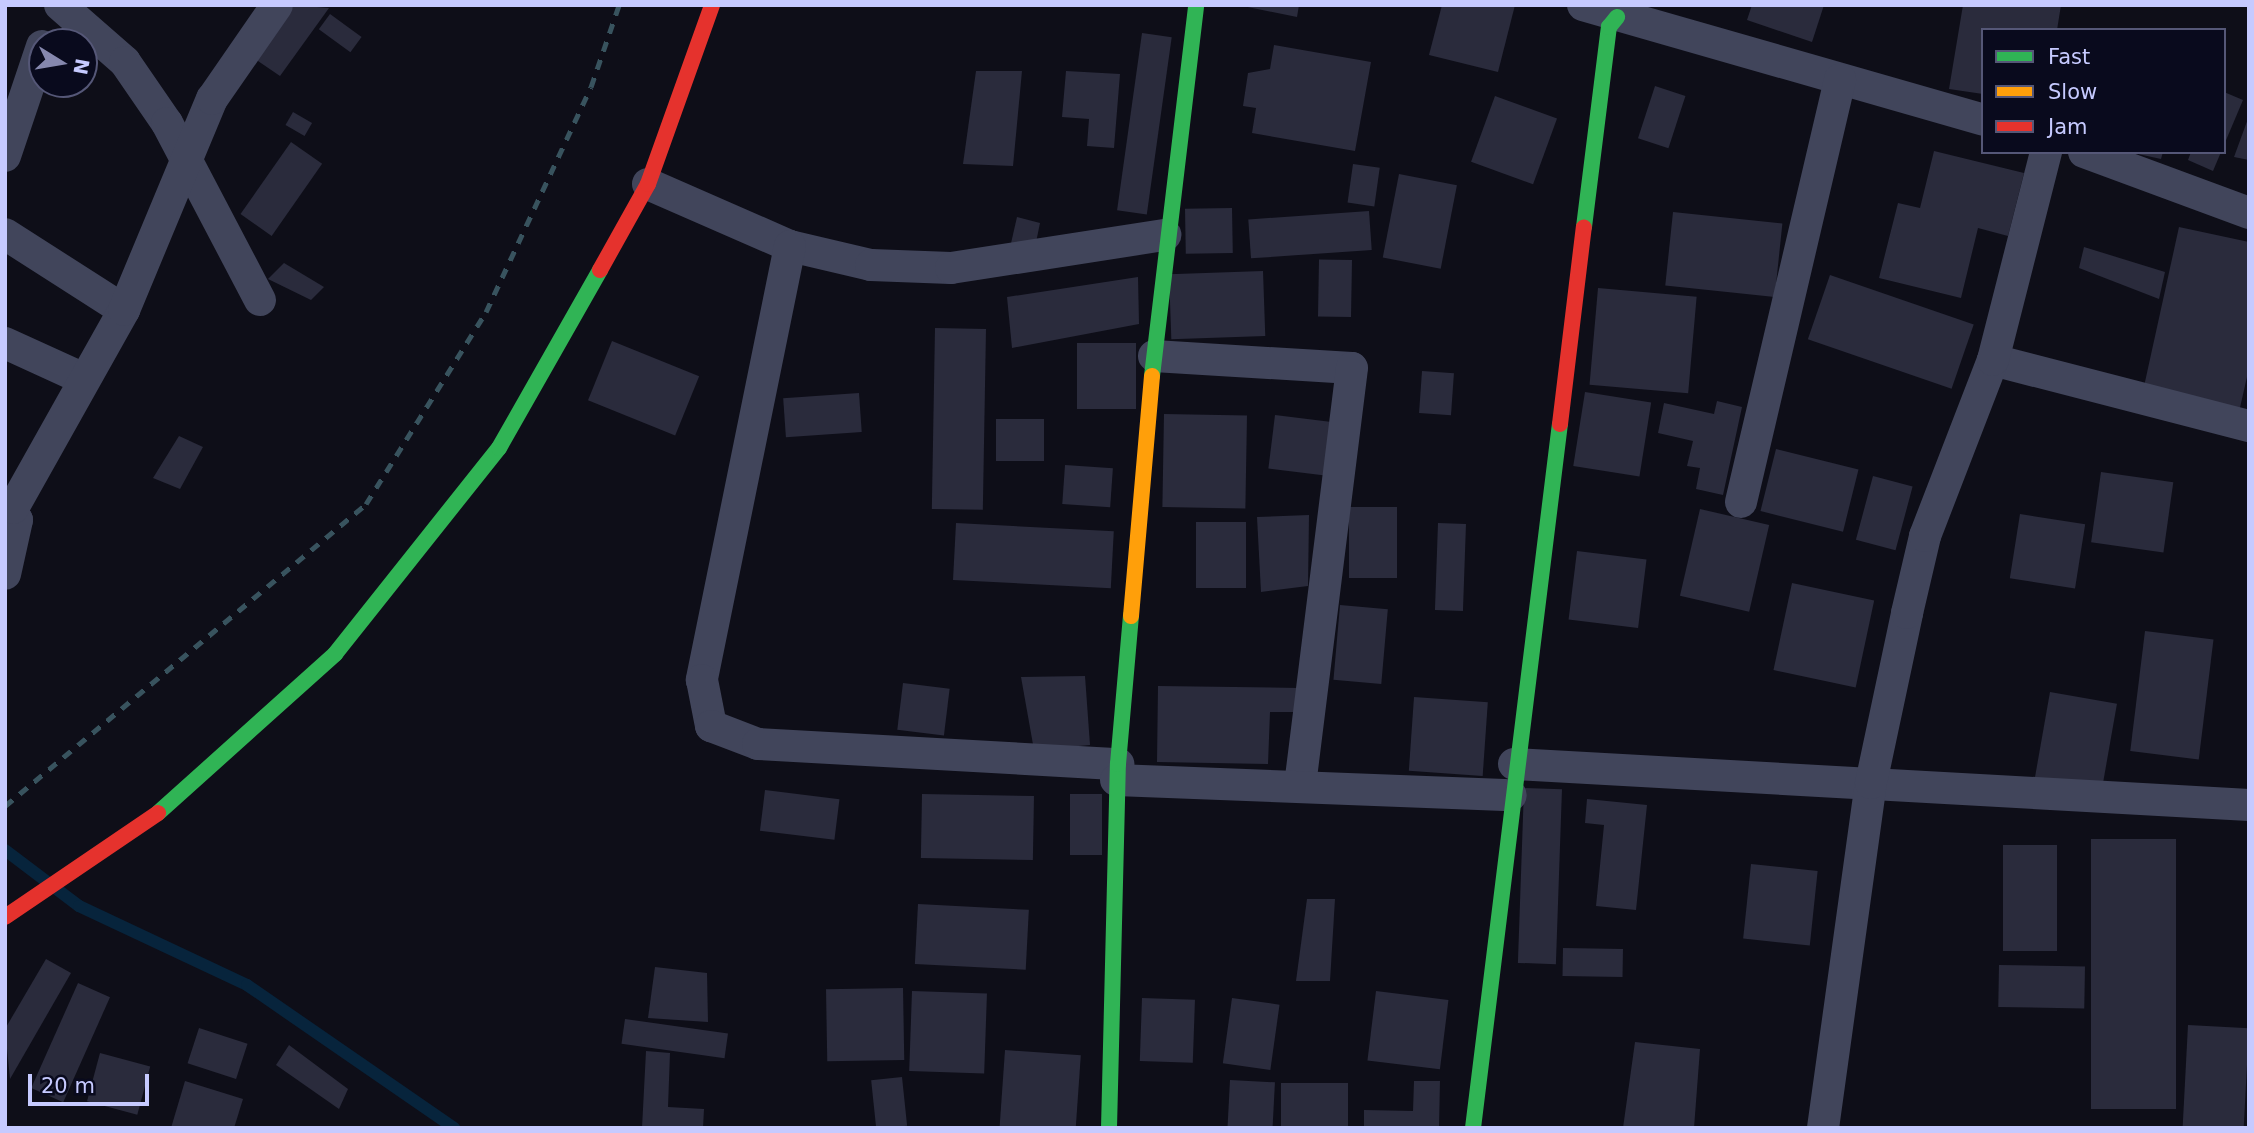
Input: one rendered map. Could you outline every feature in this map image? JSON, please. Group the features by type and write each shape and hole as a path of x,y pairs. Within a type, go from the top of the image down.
{"street":[{"path":"50,28 59,5 125,62 184,157 260,300"},
{"path":"5,574 17,534 9,506 124,310 184,157 212,99 277,5"},
{"path":"10,914 165,808 335,654 499,448 648,184 712,5"},
{"path":"1109,1128 1117,772 1165,235 1196,5"},
{"path":"1583,5 1617,17 1981,119"},
{"path":"1473,1128 1514,764 1609,27 1617,17"},
{"path":"1741,502 1840,79"},
{"path":"5,156 28,88"},
{"path":"1823,1128 1871,783 1925,536 1993,360 2045,154"},
{"path":"2089,154 2249,213"},
{"path":"648,184 790,247 871,265 951,268 1165,235"},
{"path":"5,234 124,310"},
{"path":"790,247 702,680 711,726 758,744 1117,772 1511,795"},
{"path":"5,344 84,379"},
{"path":"1154,356 1352,369 1300,784"},
{"path":"1993,360 2249,426"},
{"path":"1514,764 2249,805"}],"building":[{"path":"293,5 329,8 280,76 255,59"},
{"path":"1238,5 1299,5 1297,17"},
{"path":"1442,5 1515,5 1498,72 1429,55"},
{"path":"1752,5 1824,5 1812,42 1747,20"},
{"path":"1963,5 2061,5 2057,28 1981,28 1981,94 1949,89"},
{"path":"330,14 362,37 350,52 319,29"},
{"path":"1142,33 1172,37 1147,214 1117,210"},
{"path":"1274,45 1371,62 1355,151 1252,133 1256,108 1243,106 1248,73 1270,69"},
{"path":"976,71 1022,71 1013,166 963,164"},
{"path":"1066,71 1120,74 1114,148 1087,146 1089,119 1062,117"},
{"path":"1655,86 1685,96 1668,148 1638,138"},
{"path":"2226,93 2243,100 2226,140"},
{"path":"1495,96 1557,119 1533,184 1471,162"},
{"path":"293,112 312,123 305,136 286,125"},
{"path":"2249,116 2249,160 2234,157"},
{"path":"291,142 322,164 272,236 241,214"},
{"path":"1934,151 2024,173 2008,236 1978,228 1961,298 1879,278 1898,203 1920,208"},
{"path":"2138,154 2162,154 2161,159"},
{"path":"2190,154 2220,154 2213,171 2188,160"},
{"path":"1353,164 1380,168 1374,206 1348,203"},
{"path":"1399,174 1457,185 1441,269 1383,257"},
{"path":"1232,208 1233,253 1186,254 1185,209"},
{"path":"1369,211 1372,250 1251,258 1248,219"},
{"path":"1673,212 1782,223 1775,297 1665,286"},
{"path":"1017,217 1040,223 1034,252 1009,252"},
{"path":"2179,227 2249,242 2249,368 2239,412 2143,391"},
{"path":"2084,247 2165,272 2159,299 2079,268"},
{"path":"1319,259 1352,260 1351,317 1318,316"},
{"path":"284,263 324,287 311,300 268,279"},
{"path":"1263,271 1265,336 1171,339 1169,274"},
{"path":"1830,275 1974,324 1952,389 1808,339"},
{"path":"1138,277 1139,324 1012,348 1007,297"},
{"path":"1598,288 1697,297 1688,393 1590,385"},
{"path":"935,328 986,329 983,510 932,509"},
{"path":"612,341 699,376 675,436 588,400"},
{"path":"1077,343 1136,343 1136,409 1077,409"},
{"path":"1422,371 1454,373 1451,415 1419,413"},
{"path":"1585,392 1651,402 1639,477 1573,466"},
{"path":"859,393 862,432 786,437 783,398"},
{"path":"1717,401 1742,407 1723,495 1696,489 1700,468 1687,466 1693,441 1658,433 1664,403 1714,414"},
{"path":"1164,414 1247,415 1245,508 1162,507"},
{"path":"1275,415 1332,422 1325,476 1268,469"},
{"path":"996,419 1044,419 1044,461 996,461"},
{"path":"179,436 203,447 180,489 153,478"},
{"path":"1776,449 1858,470 1843,532 1761,511"},
{"path":"1065,465 1113,468 1110,507 1062,504"},
{"path":"2101,472 2173,482 2163,552 2091,542"},
{"path":"1873,476 1913,487 1896,550 1856,540"},
{"path":"1349,507 1397,507 1397,578 1349,578"},
{"path":"1700,509 1769,525 1749,612 1680,596"},
{"path":"2020,514 2085,524 2075,589 2010,578"},
{"path":"1309,515 1308,586 1261,592 1257,517"},
{"path":"1196,522 1246,522 1246,588 1196,588"},
{"path":"956,523 1114,531 1111,588 953,580"},
{"path":"1438,523 1466,524 1463,611 1435,610"},
{"path":"1577,551 1646,560 1638,628 1569,619"},
{"path":"1792,583 1874,600 1856,688 1773,670"},
{"path":"1340,605 1388,609 1381,684 1333,680"},
{"path":"2145,631 2213,639 2199,760 2130,751"},
{"path":"1085,676 1090,745 1034,750 1021,677"},
{"path":"903,683 950,689 944,735 897,730"},
{"path":"1158,686 1299,688 1299,712 1270,712 1268,764 1157,762"},
{"path":"2050,692 2117,704 2102,789 2035,778"},
{"path":"1414,697 1488,702 1483,776 1409,771"},
{"path":"1524,788 1562,789 1556,964 1518,963"},
{"path":"765,790 839,799 834,840 760,831"},
{"path":"922,794 1034,796 1033,860 921,858"},
{"path":"1070,794 1102,794 1102,855 1070,855"},
{"path":"1587,799 1647,805 1636,910 1596,906 1604,825 1585,823"},
{"path":"2091,839 2176,839 2176,1109 2091,1109"},
{"path":"2003,845 2057,845 2057,951 2003,951"},
{"path":"1751,864 1818,871 1810,946 1743,939"},
{"path":"1307,899 1335,899 1330,981 1296,981"},
{"path":"918,904 1029,910 1026,970 915,964"},
{"path":"1563,948 1623,949 1623,977 1563,976"},
{"path":"46,959 71,973 10,1079 5,1029"},
{"path":"1999,965 2085,967 2084,1008 1998,1007"},
{"path":"655,967 707,973 708,1022 648,1018"},
{"path":"78,983 110,997 63,1102 31,1088"},
{"path":"903,988 904,1060 827,1061 826,989"},
{"path":"912,991 987,994 984,1074 909,1071"},
{"path":"1376,991 1448,1000 1440,1069 1367,1060"},
{"path":"1142,998 1195,1000 1193,1063 1140,1061"},
{"path":"1232,998 1280,1005 1270,1070 1223,1063"},
{"path":"625,1019 728,1033 725,1058 622,1044"},
{"path":"2188,1025 2249,1028 2244,1128 2183,1128"},
{"path":"199,1028 248,1044 236,1079 188,1063"},
{"path":"1635,1042 1700,1049 1694,1128 1623,1128"},
{"path":"289,1045 348,1089 339,1109 276,1065"},
{"path":"1005,1050 1081,1055 1076,1128 1000,1128"},
{"path":"646,1051 670,1053 668,1107 704,1109 703,1128 642,1128"},
{"path":"100,1053 150,1066 137,1115 87,1101"},
{"path":"902,1077 907,1126 876,1128 871,1080"},
{"path":"1230,1080 1275,1082 1273,1128 1227,1128"},
{"path":"185,1081 243,1099 234,1128 171,1128"},
{"path":"1414,1081 1440,1081 1439,1128 1364,1128 1364,1110 1413,1111"},
{"path":"1281,1083 1348,1083 1348,1128 1281,1128"}],"waterway":[{"path":"5,850 79,906 247,985 454,1128"}],"railway":[{"path":"5,806 366,504 486,312 591,87 619,5"}],"traffic: fast":[{"path":"1152,376 1196,5"},
{"path":"1584,227 1609,27 1617,17"},
{"path":"158,813 335,654 499,448 600,270"},
{"path":"1473,1128 1560,424"},
{"path":"1109,1128 1118,764 1131,616"}],"traffic: slow":[{"path":"1131,616 1152,376"}],"traffic: jam":[{"path":"600,270 648,184 712,5"},
{"path":"1560,424 1584,227"},
{"path":"5,917 158,813"}]}
